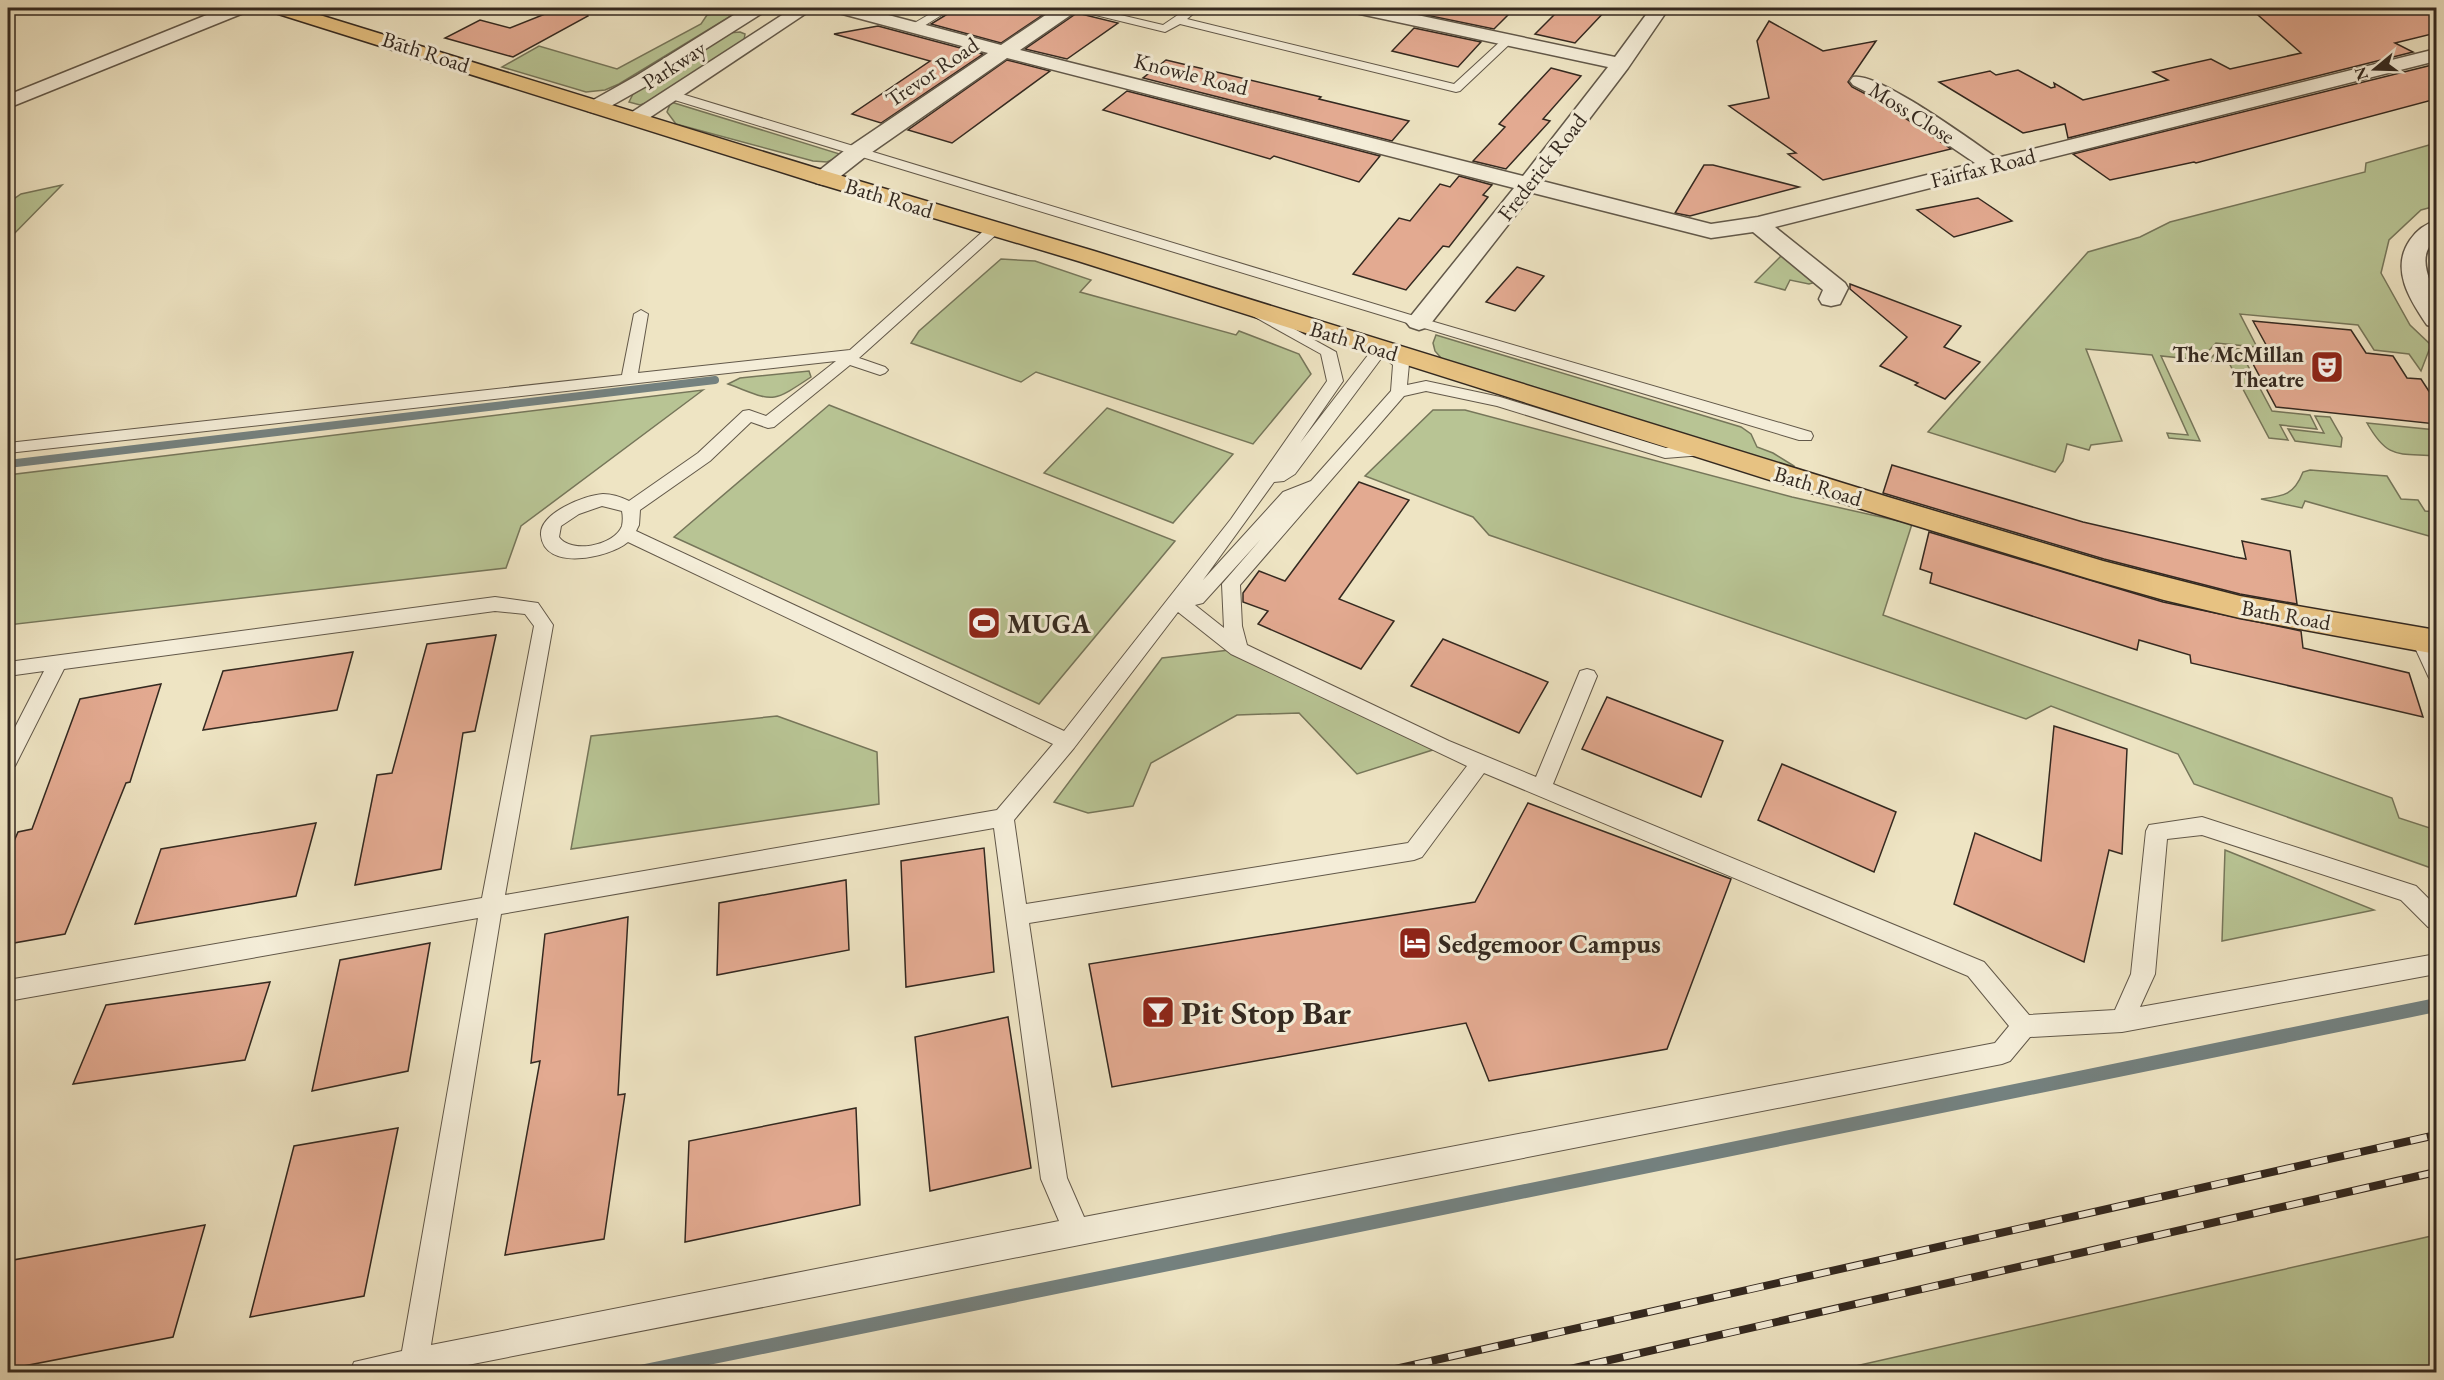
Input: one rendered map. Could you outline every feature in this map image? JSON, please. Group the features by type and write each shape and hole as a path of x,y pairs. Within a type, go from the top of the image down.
{"main road":[{"name":"Bath Road","path":"279,8 1704,450 2164,590 2240,607 2428,641"}],"street":[{"path":"8,102 239,8"},
{"name":"Parkway","path":"596,107 757,8"},
{"name":"Parkway","path":"636,118 805,8"},
{"name":"Knowle Road","path":"842,8 1528,186"},
{"name":"Trevor Road","path":"824,178 857,152 1068,8"},
{"path":"1370,8 1621,64"},
{"name":"Frederick Road","path":"1419,322 1528,186 1621,64 1660,8"},
{"name":"Parkway","path":"733,23 768,32"},
{"name":"Fairfax Road","path":"1528,186 1699,230 1722,231 1994,166 2436,55"},
{"name":"Moss Close","path":"1860,81 1889,96 1994,166"},
{"path":"1758,224 1836,288 1831,299"},
{"path":"2436,228 2426,235 2413,257 2413,277 2436,320"}],"lane":[{"path":"915,27 947,8"},
{"path":"1079,8 1165,28 1195,8"},
{"path":"1178,20 1456,88 1508,39"},
{"name":"Bath Road","path":"672,95 1419,322 1805,436"},
{"path":"631,508 704,457 749,415 768,423 851,356 994,229"},
{"path":"8,990 1003,818 1067,742 1177,600 1263,486 1335,381 1328,352 1253,310"},
{"path":"628,379 641,314"},
{"path":"1263,486 1289,470 1384,350 1401,364 1399,392"},
{"path":"8,448 851,356 880,370"},
{"path":"1238,649 1233,626 1231,584 1399,392 1426,386 1500,402 1665,453 1704,450"},
{"path":"1177,600 1197,598 1289,496 1318,484"},
{"path":"588,501 614,501 631,508 631,526 626,534 605,548 578,553 556,546 551,539 551,530 564,513 588,501"},
{"path":"626,534 1067,742"},
{"path":"1177,600 1238,649 1480,764 1976,969 2024,1026"},
{"path":"8,669 495,604 531,608 544,625 491,908 414,1362"},
{"path":"2428,641 2436,674"},
{"path":"8,760 58,662"},
{"path":"1541,789 1587,676"},
{"path":"1017,915 1414,851 1480,764"},
{"path":"1003,818 1054,1179 1077,1231"},
{"path":"2122,1021 2143,974 2157,831 2202,826 2408,893 2436,921"},
{"path":"364,1372 1077,1231 2002,1053 2024,1026 2122,1021 2436,964"}],"green space":[{"path":"720,8 744,8 619,84 605,90 586,92 502,67 539,46 617,69 701,24 707,15 722,12"},
{"path":"728,33 745,34 744,40 654,100 640,105 629,102 633,94"},
{"path":"671,102 843,155 827,162 813,161 676,124 667,112"},
{"path":"2436,143 2436,206 2421,210 2389,240 2381,273 2410,325 2431,345 2421,371 2409,354 2374,350 2358,325 2240,314 2257,347 2216,343 2200,360 2161,356 2200,441 2169,438 2167,433 2188,435 2152,355 2086,349 2122,441 2091,445 2089,450 2067,444 2063,461 2055,472 1928,432 2088,252 2140,237 2170,222 2365,172 2366,163"},
{"path":"62,185 8,240 8,203 21,194"},
{"path":"1785,252 1816,282 1809,284 1790,280 1785,290 1755,282"},
{"path":"1001,259 1035,261 1091,280 1080,292 1236,335 1239,331 1299,354 1311,374 1253,444 1036,372 1021,382 911,343 919,331"},
{"path":"1436,335 1741,427 1751,434 1757,447 1773,453 1794,468 1442,359 1435,351 1433,343"},
{"path":"2222,347 2239,349 2272,411 2310,415 2317,429 2280,425 2288,440 2269,438 2229,363 2208,361"},
{"path":"809,371 811,377 778,396 763,397 728,384 740,378"},
{"path":"703,390 521,526 506,568 8,625 8,475"},
{"name":"MUGA","path":"829,405 1175,541 1039,704 674,537"},
{"path":"1107,408 1233,454 1173,523 1044,473"},
{"path":"1433,410 1465,410 1792,497 1912,524 1883,615 2392,798 2399,818 2436,830 2436,873 2431,868 2194,784 2178,754 2051,706 2026,719 1489,535 1473,517 1365,476"},
{"path":"2315,416 2330,417 2342,438 2341,447 2295,441 2288,429 2324,433"},
{"path":"2367,423 2436,430 2436,456 2403,454 2388,449 2374,435"},
{"path":"2310,470 2387,476 2401,499 2418,500 2425,511 2436,512 2436,538 2305,501 2302,508 2261,499 2287,493 2300,480 2303,472"},
{"path":"1238,649 1442,747 1357,774 1299,713 1237,715 1151,763 1133,806 1088,813 1054,802 1162,658"},
{"path":"777,716 877,752 879,804 571,849 591,736"},
{"path":"2225,850 2374,910 2222,941"},
{"path":"2436,1235 2436,1372 1829,1372"}],"building":[{"path":"560,8 584,8 588,16 513,57 445,38 480,20 510,28"},
{"path":"979,8 1053,8 1001,43 931,24 949,13"},
{"path":"1433,8 1515,8 1494,29 1426,15"},
{"path":"1561,8 1608,8 1575,43 1535,34"},
{"path":"2250,8 2339,8 2344,12 2436,13 2436,33 2395,43 2413,52 2068,138 2065,124 2023,133 1939,82 1990,71 1996,75 2018,70 2051,88 2055,87 2054,83 2083,100 2168,80 2153,72 2211,59 2230,69 2301,53"},
{"path":"1077,13 1118,23 1067,59 1025,49"},
{"path":"1769,21 1823,51 1876,41 1848,82 1852,87 1881,102 1951,149 1823,180 1788,154 1796,153 1729,106 1769,98 1757,41"},
{"path":"878,26 983,54 881,123 852,114 930,61 834,34"},
{"path":"1414,28 1481,42 1458,67 1392,51"},
{"path":"1007,60 1050,71 952,143 908,130"},
{"path":"1166,60 1321,97 1319,99 1409,121 1392,141 1143,78"},
{"path":"2436,64 2436,99 2196,163 2110,180 2073,154"},
{"path":"1551,68 1581,76 1543,119 1550,121 1506,169 1473,161 1505,127 1499,124"},
{"path":"1127,91 1380,156 1359,182 1274,156 1270,159 1103,110"},
{"path":"1704,165 1713,165 1799,187 1690,216 1675,213"},
{"path":"1459,176 1492,185 1483,195 1488,197 1449,247 1443,246 1406,290 1353,274 1399,218 1410,221 1440,184 1450,187"},
{"path":"1978,198 2012,221 1954,237 1917,210"},
{"path":"1517,267 1544,276 1515,311 1486,302"},
{"path":"1850,284 1961,326 1944,347 1980,362 1945,399 1915,385 1918,383 1880,366 1907,337 1850,289"},
{"name":"The McMillan Theatre","path":"2253,321 2351,330 2366,353 2393,356 2407,378 2421,379 2436,402 2436,424 2276,407 2245,349 2270,352"},
{"path":"1892,465 2083,522 2235,557 2246,559 2242,541 2290,551 2297,604 2240,594 2104,559 1883,493"},
{"path":"1359,482 1409,500 1339,599 1394,621 1361,669 1258,624 1268,611 1243,602 1243,593 1259,571 1285,581"},
{"path":"1929,532 2163,602 2301,631 2303,648 2409,673 2423,717 2191,663 2190,655 2139,640 2137,650 1930,583 1932,573 1920,569"},
{"path":"496,635 475,731 463,733 441,869 355,885 377,775 392,773 427,644"},
{"path":"1443,639 1548,682 1519,733 1411,686"},
{"path":"353,652 337,710 203,730 223,671"},
{"path":"161,684 130,782 126,783 65,934 8,944 8,855 18,832 32,829 80,699"},
{"path":"1607,697 1723,741 1701,797 1582,749"},
{"path":"2054,726 2127,749 2122,854 2109,850 2084,962 1954,904 1975,833 2041,861"},
{"path":"1782,764 1896,812 1874,872 1758,820"},
{"name":"Sedgemoor Campus","path":"1528,803 1731,879 1667,1049 1489,1081 1466,1023 1112,1087 1089,964 1475,902"},
{"path":"316,823 296,896 135,924 161,849"},
{"path":"984,848 994,972 906,987 901,861"},
{"path":"846,880 849,950 717,975 719,903"},
{"path":"628,917 618,1095 625,1094 604,1239 505,1255 540,1061 531,1063 545,934"},
{"path":"430,943 408,1071 312,1091 340,960"},
{"path":"270,982 245,1060 73,1084 106,1005"},
{"path":"1008,1017 1031,1168 930,1191 915,1037"},
{"path":"856,1108 860,1205 685,1242 689,1141"},
{"path":"398,1128 364,1296 250,1317 294,1146"},
{"path":"205,1225 173,1337 8,1369 8,1261"}],"waterway":[{"path":"8,464 715,380"},
{"path":"640,1372 2436,1005"}],"railway":[{"path":"1382,1372 2436,1135"},
{"path":"1557,1372 2436,1172"}],"place":[{"name":"The McMillan Theatre","path":"2327,367"},
{"name":"MUGA","path":"984,623"},
{"name":"Sedgemoor Campus","path":"1415,943"},
{"name":"Pit Stop Bar","path":"1158,1012"}]}
